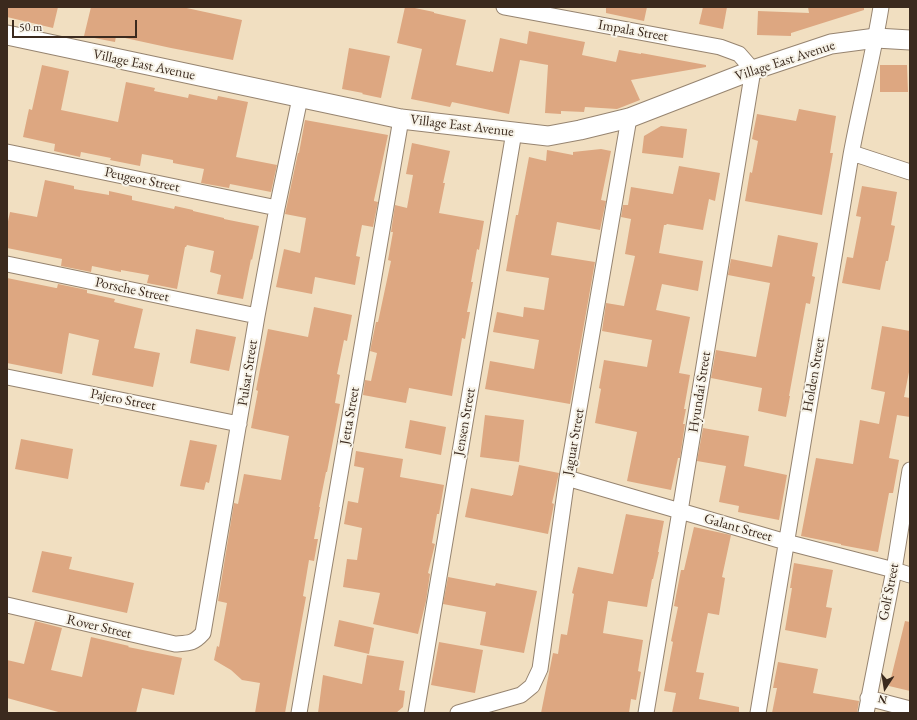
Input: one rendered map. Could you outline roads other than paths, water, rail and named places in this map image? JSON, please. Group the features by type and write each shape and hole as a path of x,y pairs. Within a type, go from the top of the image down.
{"street":[{"name":"Impala Street","path":"504,7 720,47 739,54 753,70"},
{"name":"Holden Street","path":"758,713 852,153 881,7"},
{"name":"Village East Avenue","path":"7,35 401,119 548,136 629,118 753,70 831,44 876,38 910,40"},
{"name":"Hyundai Street","path":"646,713 753,70"},
{"name":"Pulsar Street","path":"191,643 203,633 257,316 277,208 300,98"},
{"name":"Jaguar Street","path":"458,713 521,695 532,686 540,669 567,478 629,118"},
{"name":"Jetta Street","path":"299,713 401,119"},
{"name":"Jensen Street","path":"416,713 514,132"},
{"name":"Peugeot Street","path":"7,152 277,208"},
{"path":"852,153 910,172"},
{"name":"Porsche Street","path":"7,264 257,316"},
{"name":"Pajero Street","path":"7,377 239,424"},
{"name":"Golf Street","path":"867,706 894,570 910,470"},
{"name":"Galant Street","path":"567,478 786,542 910,575"},
{"name":"Rover Street","path":"7,605 175,644 191,643"},
{"path":"867,706 910,709"}]}
